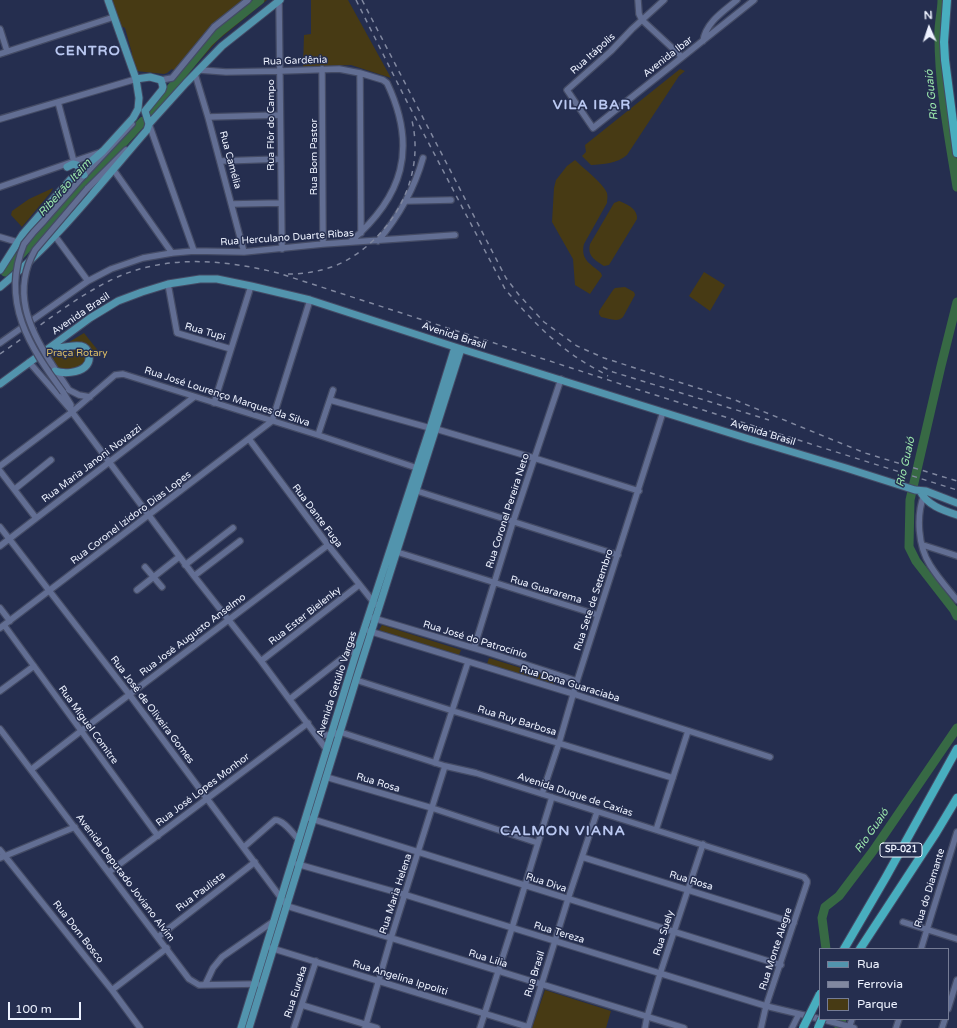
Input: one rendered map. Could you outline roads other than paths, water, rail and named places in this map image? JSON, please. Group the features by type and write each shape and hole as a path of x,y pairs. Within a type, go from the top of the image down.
{"highway":[{"path":"947,0 944,42 945,60 957,153"},
{"name":"SP-021","path":"845,948 957,749"},
{"name":"SP-021","path":"861,948 936,833 957,798"},
{"path":"803,1028 819,996"}],"main road":[{"path":"10,279 3,274 1,268 17,242 70,180 82,172 100,156 133,118 138,109 139,98 136,79 108,0"},
{"path":"148,121 222,46 277,0"},
{"path":"0,284 10,279 32,260 55,236 147,130 148,121 145,111 163,87 161,80 150,77 136,79"},
{"path":"65,166 75,165 82,172"},
{"path":"65,166 69,171 70,180"},
{"name":"Avenida Brasil","path":"0,384 104,308 118,301 168,284 200,279 217,280 251,286 310,300 458,348 957,503"},
{"path":"46,350 77,346 86,348 88,351 88,361 84,367 77,371 55,371"},
{"name":"Avenida Getúlio Vargas","path":"271,948 275,920 299,840 310,818 326,777 417,491 433,428 458,348"},
{"name":"Avenida Getúlio Vargas","path":"241,1028 259,984 287,906 300,865 326,750 417,468 433,428"},
{"path":"417,468 420,473 417,491"},
{"name":"Avenida Brasil","path":"921,493 937,507 957,515"},
{"name":"Avenida Getúlio Vargas","path":"249,1028 259,984"}],"street":[{"path":"161,80 170,79 175,75 214,27 248,0"},
{"name":"Rua Flôr do Campo","path":"277,0 280,72 280,203 282,249"},
{"path":"638,0 639,14 642,20 682,57"},
{"path":"703,41 709,25 737,0"},
{"name":"Avenida Ibar","path":"593,128 753,0"},
{"name":"Rua Itápolis","path":"593,128 567,90 611,51 660,1"},
{"path":"0,54 114,17"},
{"path":"0,29 8,51"},
{"name":"Rua Gardênia","path":"197,72 280,72 339,69 360,72 383,80 387,83 403,127 403,155 400,173 384,206 361,233"},
{"name":"Rua Bom Pastor","path":"322,70 324,244"},
{"name":"Rua Camélia","path":"197,72 244,252"},
{"path":"350,242 361,233 360,72"},
{"path":"0,119 136,79"},
{"path":"58,102 74,162"},
{"path":"0,187 74,162 100,156 132,124 138,115 138,109"},
{"path":"208,117 280,115"},
{"path":"90,397 79,395 70,390 55,371 36,338 28,320 24,299 24,280 32,256 36,250 87,189 148,121 194,251"},
{"path":"378,241 406,201 423,158"},
{"path":"221,160 281,159"},
{"path":"113,169 172,253"},
{"path":"71,411 71,405 63,392 29,346 22,334 13,307 12,286 16,264 25,243 78,182 82,172"},
{"path":"406,201 451,200"},
{"path":"232,204 280,203"},
{"name":"Rua Herculano Duarte Ribas","path":"0,343 88,281 111,269 143,258 194,251 244,252 324,244 456,235"},
{"path":"55,236 88,281"},
{"path":"0,237 17,242"},
{"name":"Rua Tupi","path":"168,284 177,333 231,349"},
{"path":"214,403 251,286"},
{"path":"272,421 310,300"},
{"path":"29,362 71,411 185,565 290,699 317,735 326,750"},
{"name":"Rua José Lourenço Marques da Silva","path":"0,466 90,397 115,375 123,374 318,435 417,468"},
{"name":"Rua Coronel Pereira Neto","path":"474,648 513,522 560,379"},
{"path":"318,435 333,390"},
{"name":"Rua Maria Janoni Novazzi","path":"0,546 194,397"},
{"path":"330,400 433,428 638,491"},
{"name":"Rua Sete de Setembro","path":"542,794 663,412"},
{"name":"Rua Coronel Izidoro Dias Lopes","path":"2,627 272,421"},
{"name":"Rua Dante Fuga","path":"249,439 359,585 373,602 380,607"},
{"path":"15,489 51,460"},
{"path":"0,471 36,518"},
{"path":"417,491 618,555"},
{"path":"921,493 919,523 923,545 930,565 957,600"},
{"name":"Rua José de Oliveira Gomes","path":"0,527 129,694 287,906"},
{"path":"185,565 233,528"},
{"path":"194,576 240,541"},
{"name":"Rua José Augusto Anselmo","path":"32,769 129,694 328,545"},
{"path":"923,545 957,556"},
{"name":"Rua Guararema","path":"397,552 598,615"},
{"path":"137,590 179,557"},
{"path":"145,567 162,587"},
{"name":"Rua Ester Bielenky","path":"261,661 359,585"},
{"path":"0,608 10,621"},
{"name":"Rua José do Patrocínio","path":"368,617 474,648 577,681"},
{"name":"Rua Miguel Comitre","path":"2,627 34,666 158,836"},
{"name":"Rua Dona Guaraciaba","path":"364,630 574,694 770,757"},
{"path":"290,699 359,646"},
{"path":"435,763 468,662"},
{"path":"0,691 34,666"},
{"name":"Rua Ruy Barbosa","path":"356,680 673,778"},
{"name":"Rua José Lopes Monhor","path":"109,872 308,723"},
{"name":"Avenida Deputado Joviano Alvim","path":"0,729 32,769 189,978 199,985 259,984"},
{"path":"656,830 688,731"},
{"path":"317,735 331,735 340,732"},
{"name":"Avenida Duque de Caxias","path":"340,732 435,763 476,773 804,877"},
{"name":"Rua Maria Helena","path":"366,1026 391,938 406,895 445,766"},
{"name":"Rua Rosa","path":"326,777 432,808 538,844"},
{"path":"480,1028 552,797"},
{"name":"Rua Brasil","path":"528,1028 597,812"},
{"name":"Rua Diva","path":"310,818 781,965"},
{"path":"244,847 275,820 282,822 299,840"},
{"path":"0,858 75,827"},
{"name":"Rua do Diamante","path":"921,948 957,832"},
{"name":"Rua Suely","path":"645,1028 660,974 702,844"},
{"name":"Rua Dom Bosco","path":"0,850 112,990 140,1028"},
{"name":"Rua Rosa","path":"582,857 794,923"},
{"name":"Rua Paulista","path":"158,937 255,862"},
{"name":"Rua Tereza","path":"292,863 406,895 766,1006 819,1019"},
{"name":"Rua Monte Alegre","path":"761,1028 766,1006 781,965 807,883 804,877"},
{"name":"Rua Lilia","path":"287,906 684,1028"},
{"path":"206,985 213,968 222,957 275,920"},
{"path":"903,922 957,939"},
{"path":"112,990 167,948"},
{"name":"Rua Angelina Ippoliti","path":"271,948 528,1028"},
{"name":"Rua Eureka","path":"294,1028 316,961"},
{"path":"949,1006 957,980"},
{"path":"302,1005 366,1026 377,1028"},
{"path":"792,1028 799,1014"},
{"name":"Rua Tereza","path":"825,1020 849,1027"}],"waterway":[{"name":"Ribeirão Itaim","path":"152,111 209,42 260,0"},
{"name":"Rio Guaió","path":"942,0 939,32 939,56 945,112 957,187"},
{"name":"Ribeirão Itaim","path":"5,272 143,121"},
{"name":"Rio Guaió","path":"957,302 910,500 909,547 916,561 957,616"},
{"name":"Rio Guaió","path":"826,948 822,918 825,907 839,896 873,851 957,728"},
{"name":"Rio Guaió","path":"839,1028 842,1020"}],"railway":[{"path":"356,0 404,96 505,289 530,318 558,344 568,352 608,376"},
{"path":"362,0 506,278 519,295 544,322 577,346 604,358 735,400 865,453 957,481"},
{"path":"288,274 313,272 338,265 368,245 383,230 395,214 411,177 415,158 415,137 411,117"},
{"path":"0,354 81,297 109,281 129,272 150,266 192,262 214,262 257,268 278,273 633,388 957,490"},
{"path":"603,367 613,372 769,420"}],"district":[{"name":"CENTRO","path":"88,51"},
{"name":"VILA IBAR","path":"592,105"},
{"name":"CALMON VIANA","path":"563,831"}],"park label":[{"name":"Praça Rotary","path":"77,353"}]}
